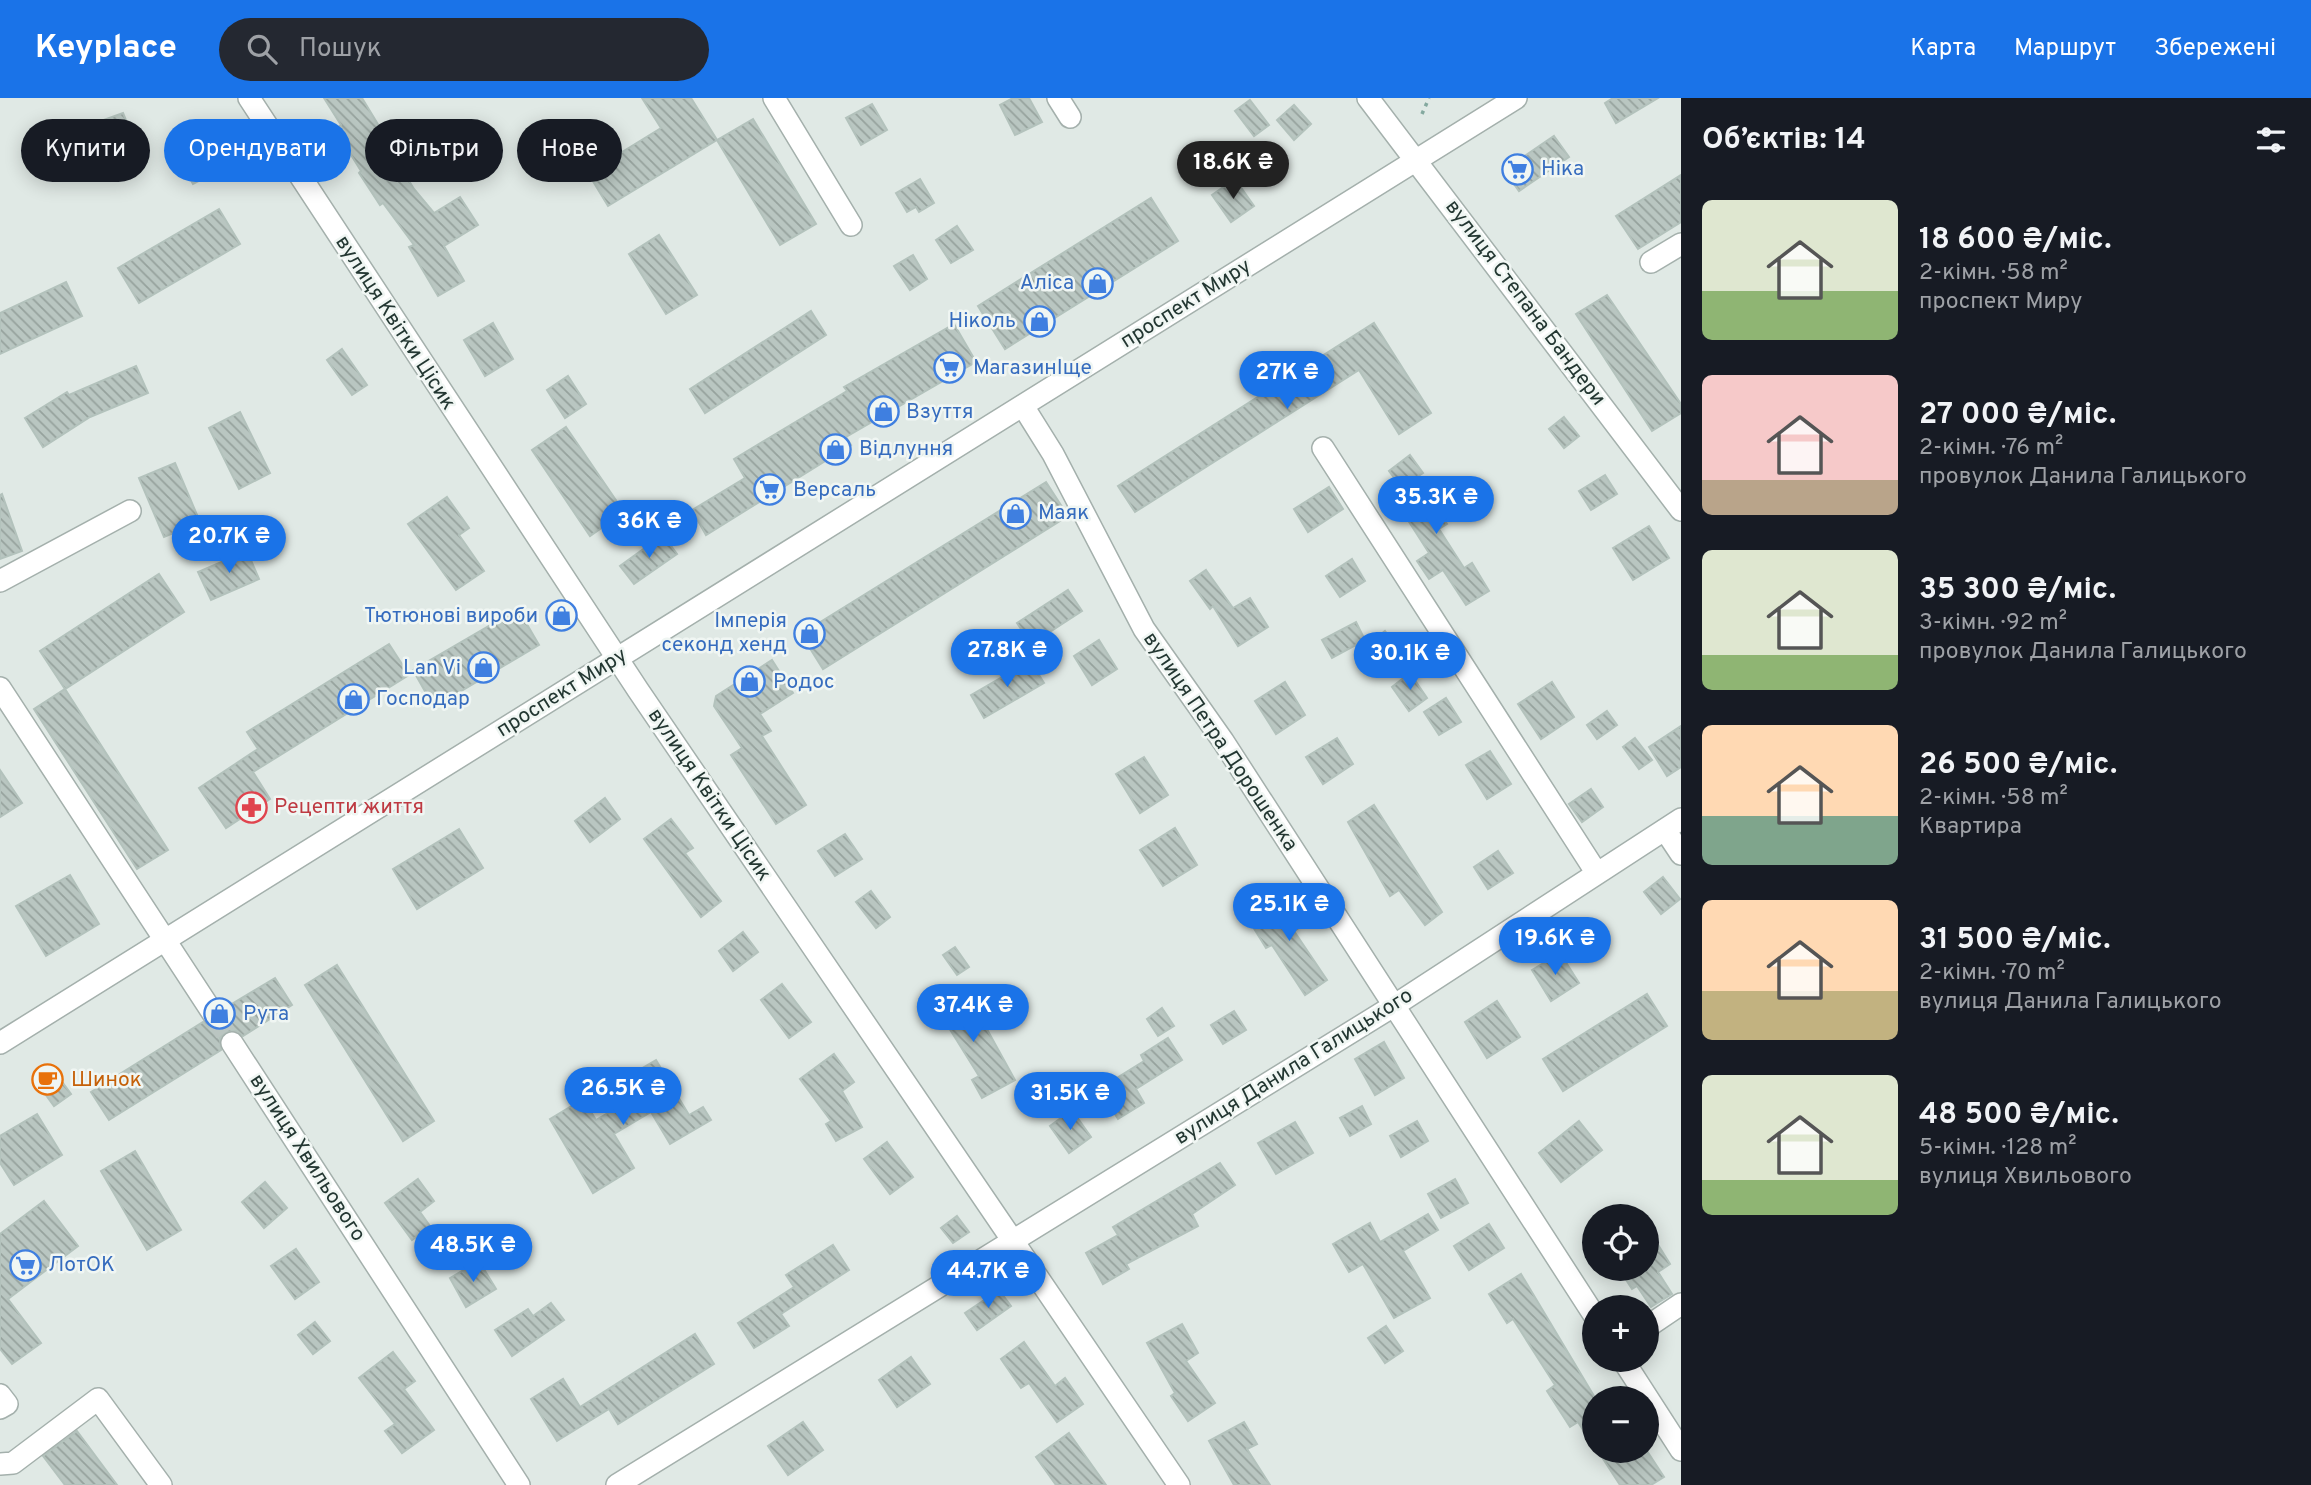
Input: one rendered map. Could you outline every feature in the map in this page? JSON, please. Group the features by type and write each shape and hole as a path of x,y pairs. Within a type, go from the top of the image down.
{"street":[{"name":"вулиця Квітки Цісик","path":"249,98 617,659 1180,1485"},
{"path":"774,98 851,225"},
{"path":"1058,98 1070,117"},
{"name":"вулиця Степана Бандери","path":"1368,98 1681,510"},
{"name":"проспект Миру","path":"0,1042 1516,98"},
{"path":"1651,262 1681,244"},
{"name":"вулиця Петра Дорошенка","path":"1023,406 1054,454 1144,629 1223,741 1582,1296"},
{"path":"1323,448 1596,872"},
{"path":"0,581 130,510"},
{"path":"0,688 214,1015"},
{"path":"1673,825 1681,854"},
{"name":"вулиця Данила Галицького","path":"617,1485 1395,1005 1596,872 1673,825"},
{"name":"вулиця Хвильового","path":"232,1043 519,1485"},
{"path":"1659,1319 1681,1304"},
{"path":"1631,1372 1681,1450"},
{"path":"0,1395 7,1404 0,1408"},
{"path":"0,1464 13,1463 98,1399 161,1485"}],"path":[{"path":"1422,114 1429,98"}],"building":[{"path":"324,98 362,98 375,119 365,119 365,182 410,182 434,213 460,197 478,225 444,246 464,281 438,296 409,247 414,245 383,203 380,205 359,173 361,171 351,155 351,119 337,119"},
{"path":"642,98 691,98 717,140 608,206 593,182 622,182 622,152 661,128"},
{"path":"1013,98 1029,98 1042,122 1015,135 1000,105"},
{"path":"1613,98 1658,98 1616,123 1605,103"},
{"path":"1250,100 1269,125 1254,136 1235,111"},
{"path":"872,104 887,130 861,145 846,118"},
{"path":"1294,105 1311,124 1294,140 1277,120"},
{"path":"123,113 125,119 106,119"},
{"path":"753,119 816,224 780,245 717,140"},
{"path":"1554,136 1569,157 1519,191 1504,170"},
{"path":"1681,175 1681,222 1638,249 1616,216"},
{"path":"920,179 934,203 919,212 916,207 907,212 896,193"},
{"path":"1235,179 1254,206 1231,222 1212,195"},
{"path":"1151,198 1178,241 1005,349 978,306"},
{"path":"219,209 240,244 139,303 118,268"},
{"path":"957,226 973,250 951,263 936,240"},
{"path":"659,235 697,295 666,314 629,254"},
{"path":"913,255 927,279 910,290 894,266"},
{"path":"66,282 82,316 0,354 0,313"},
{"path":"1607,295 1681,404 1681,413 1652,431 1576,314"},
{"path":"811,311 826,335 705,413 690,389"},
{"path":"493,323 513,359 485,376 464,340"},
{"path":"1374,323 1431,413 1399,434 1359,370 1135,512 1118,486"},
{"path":"954,324 976,362 846,437 851,445 706,535 692,510 745,478 734,459 847,391 844,387"},
{"path":"342,349 367,385 352,395 327,360"},
{"path":"136,366 148,393 90,417 43,447 25,418 67,392 69,395"},
{"path":"568,376 586,404 565,418 547,390"},
{"path":"240,412 270,473 239,489 209,428"},
{"path":"1564,417 1579,436 1564,448 1549,429"},
{"path":"566,427 624,512 590,536 532,450"},
{"path":"1410,455 1423,473 1417,477 1447,524 1439,529 1464,568 1472,563 1489,591 1466,605 1443,570 1429,579 1417,561 1429,553 1406,517 1418,510 1389,471"},
{"path":"175,463 200,522 164,537 139,478"},
{"path":"1605,475 1617,494 1591,510 1579,491"},
{"path":"1046,482 1068,516 823,669 801,634"},
{"path":"1329,487 1343,509 1308,532 1294,509"},
{"path":"2,494 22,551 0,559 0,495"},
{"path":"447,497 469,528 459,535 484,571 456,590 408,524"},
{"path":"1649,526 1669,558 1633,580 1613,548"},
{"path":"663,535 677,554 634,584 620,566"},
{"path":"247,551 259,579 211,600 198,572"},
{"path":"1352,559 1365,581 1340,597 1326,576"},
{"path":"1206,570 1233,608 1250,598 1268,627 1238,646 1213,606 1210,609 1190,581"},
{"path":"159,574 184,612 65,689 40,651"},
{"path":"1068,590 1082,611 1031,644 1017,623"},
{"path":"518,609 539,645 434,707 413,670"},
{"path":"1356,622 1365,640 1332,658 1322,640"},
{"path":"1385,631 1404,655 1389,667 1370,643"},
{"path":"1099,640 1117,669 1092,685 1074,656"},
{"path":"389,644 409,675 253,772 270,799 226,828 199,788 258,749 247,732"},
{"path":"772,660 793,693 760,714 771,731 762,736 806,805 776,824 731,755 742,748 714,706 716,696"},
{"path":"1030,661 1044,683 984,718 971,695"},
{"path":"1410,673 1427,698 1409,711 1392,687"},
{"path":"1285,682 1305,715 1276,734 1255,701"},
{"path":"1552,682 1574,717 1541,739 1518,704"},
{"path":"65,689 168,850 137,869 34,709"},
{"path":"1446,698 1461,722 1439,735 1424,712"},
{"path":"1607,711 1617,725 1597,739 1587,725"},
{"path":"1681,726 1681,767 1667,776 1649,747"},
{"path":"1337,738 1353,764 1323,784 1306,757"},
{"path":"1635,738 1652,760 1639,769 1623,747"},
{"path":"1490,751 1511,784 1487,799 1466,765"},
{"path":"1144,757 1168,795 1140,813 1116,774"},
{"path":"0,770 22,803 0,817"},
{"path":"1591,789 1603,807 1582,822 1569,804"},
{"path":"605,798 620,819 590,842 575,821"},
{"path":"1374,805 1442,912 1425,925 1399,890 1390,896 1348,822"},
{"path":"671,819 693,848 685,853 721,901 701,917 644,839"},
{"path":"1175,828 1197,865 1163,886 1140,850"},
{"path":"459,829 483,868 417,909 393,869"},
{"path":"845,834 862,859 835,876 818,851"},
{"path":"1498,851 1513,873 1488,889 1474,867"},
{"path":"70,875 99,924 46,956 16,906"},
{"path":"1663,877 1680,899 1661,914 1644,892"},
{"path":"871,891 890,917 876,928 856,902"},
{"path":"1291,896 1307,923 1294,931 1327,980 1305,995 1272,945 1266,948 1250,922"},
{"path":"743,932 758,952 733,971 719,951"},
{"path":"955,947 969,967 957,975 943,955"},
{"path":"1560,953 1579,983 1551,1001 1532,970"},
{"path":"337,965 434,1121 403,1141 305,985"},
{"path":"275,978 292,1005 243,1036 237,1031 225,1032 220,1038 221,1050 109,1120 91,1092 203,1022 209,1027 221,1026 226,1020 225,1008"},
{"path":"782,984 811,1022 789,1038 761,1000"},
{"path":"944,990 963,1023 978,1013 1015,1080 982,1098 972,1080 979,1076 941,1015 929,1021 919,1005"},
{"path":"1647,994 1667,1026 1563,1091 1543,1059"},
{"path":"1497,1001 1520,1037 1487,1058 1465,1022"},
{"path":"1162,1008 1174,1026 1158,1036 1147,1019"},
{"path":"1234,1011 1246,1030 1223,1044 1211,1025"},
{"path":"1168,1038 1182,1060 1136,1089 1144,1103 1118,1119 1099,1089 1144,1061 1141,1055"},
{"path":"1384,1042 1404,1078 1375,1095 1355,1059"},
{"path":"834,1054 854,1082 842,1091 862,1127 836,1141 826,1124 831,1121 800,1079"},
{"path":"656,1060 689,1115 703,1107 711,1120 670,1144 651,1112 614,1134 634,1168 593,1193 550,1119 583,1099 596,1120 643,1092 632,1074"},
{"path":"52,1068 71,1094 54,1106 35,1080"},
{"path":"1362,1106 1371,1124 1350,1136 1340,1118"},
{"path":"1072,1110 1091,1137 1069,1153 1050,1126"},
{"path":"37,1114 62,1155 14,1185 0,1163 0,1136"},
{"path":"1417,1121 1428,1141 1401,1157 1390,1136"},
{"path":"1579,1121 1602,1150 1561,1182 1539,1153"},
{"path":"1295,1122 1313,1153 1276,1174 1258,1143"},
{"path":"887,1142 913,1177 890,1194 864,1159"},
{"path":"135,1151 181,1230 147,1250 101,1171"},
{"path":"1220,1163 1235,1185 1192,1214 1198,1226 1126,1264 1129,1269 1103,1284 1086,1253 1118,1235 1113,1227"},
{"path":"418,1179 434,1201 420,1212 430,1226 412,1240 385,1203"},
{"path":"1455,1179 1468,1203 1441,1218 1428,1194"},
{"path":"265,1182 287,1208 264,1228 242,1202"},
{"path":"44,1201 78,1246 8,1299 41,1343 12,1364 0,1349 0,1234"},
{"path":"1428,1214 1438,1230 1403,1251 1430,1298 1394,1318 1363,1264 1349,1272 1333,1244 1370,1223 1380,1242"},
{"path":"957,1216 969,1232 953,1243 941,1228"},
{"path":"1489,1224 1504,1248 1469,1270 1454,1246"},
{"path":"833,1245 849,1270 781,1314 789,1326 754,1348 738,1323 794,1287 786,1275"},
{"path":"1659,1246 1670,1264 1659,1271"},
{"path":"296,1249 319,1282 295,1299 271,1266"},
{"path":"479,1261 496,1289 466,1307 450,1278"},
{"path":"1521,1274 1588,1386 1582,1386 1582,1428 1578,1422 1570,1427 1547,1391 1555,1385 1513,1319 1507,1323 1489,1294"},
{"path":"1659,1274 1672,1294 1659,1302 1659,1295 1643,1295 1637,1286 1632,1289 1627,1281 1659,1281"},
{"path":"999,1290 1011,1306 977,1330 965,1313"},
{"path":"551,1303 564,1320 512,1356 495,1330 528,1309 533,1316"},
{"path":"315,1322 330,1341 313,1354 298,1335"},
{"path":"1182,1324 1198,1353 1186,1361 1215,1403 1188,1421 1171,1396 1175,1393 1147,1343"},
{"path":"1386,1326 1403,1351 1385,1363 1368,1338"},
{"path":"695,1334 714,1364 618,1424 609,1409 557,1441 531,1399 563,1379 580,1407"},
{"path":"1024,1342 1055,1386 1065,1378 1083,1404 1057,1422 1029,1383 1021,1388 1001,1359"},
{"path":"393,1352 415,1381 404,1389 434,1430 402,1453 385,1431 395,1424 359,1378"},
{"path":"911,1357 930,1384 897,1407 879,1380"},
{"path":"803,1422 823,1450 788,1475 768,1446"},
{"path":"1244,1422 1257,1444 1247,1449 1270,1485 1234,1485 1209,1441"},
{"path":"77,1431 117,1485 65,1485 43,1456"},
{"path":"1069,1433 1106,1485 1056,1485 1036,1457"},
{"path":"1606,1463 1655,1463 1664,1477 1651,1485 1620,1485"}],"tunnel":[{"path":"214,1015 232,1043"}],"place":[{"name":"Ніка","path":"1518,169"},
{"name":"Аліса","path":"1097,283"},
{"name":"Ніколь","path":"1039,321"},
{"name":"МагазинІще","path":"950,368"},
{"name":"Взуття","path":"883,412"},
{"name":"Відлуння","path":"836,449"},
{"name":"Версаль","path":"770,490"},
{"name":"Маяк","path":"1015,513"},
{"name":"Тютюнові вироби","path":"561,616"},
{"name":"Імперія секонд хенд","path":"810,633"},
{"name":"Lan Vi","path":"484,668"},
{"name":"Родос","path":"750,682"},
{"name":"Господар","path":"353,699"},
{"name":"Рецепти життя","path":"251,807"},
{"name":"Рута","path":"220,1014"},
{"name":"Шинок","path":"48,1080"},
{"name":"ЛотОК","path":"25,1265"}]}
